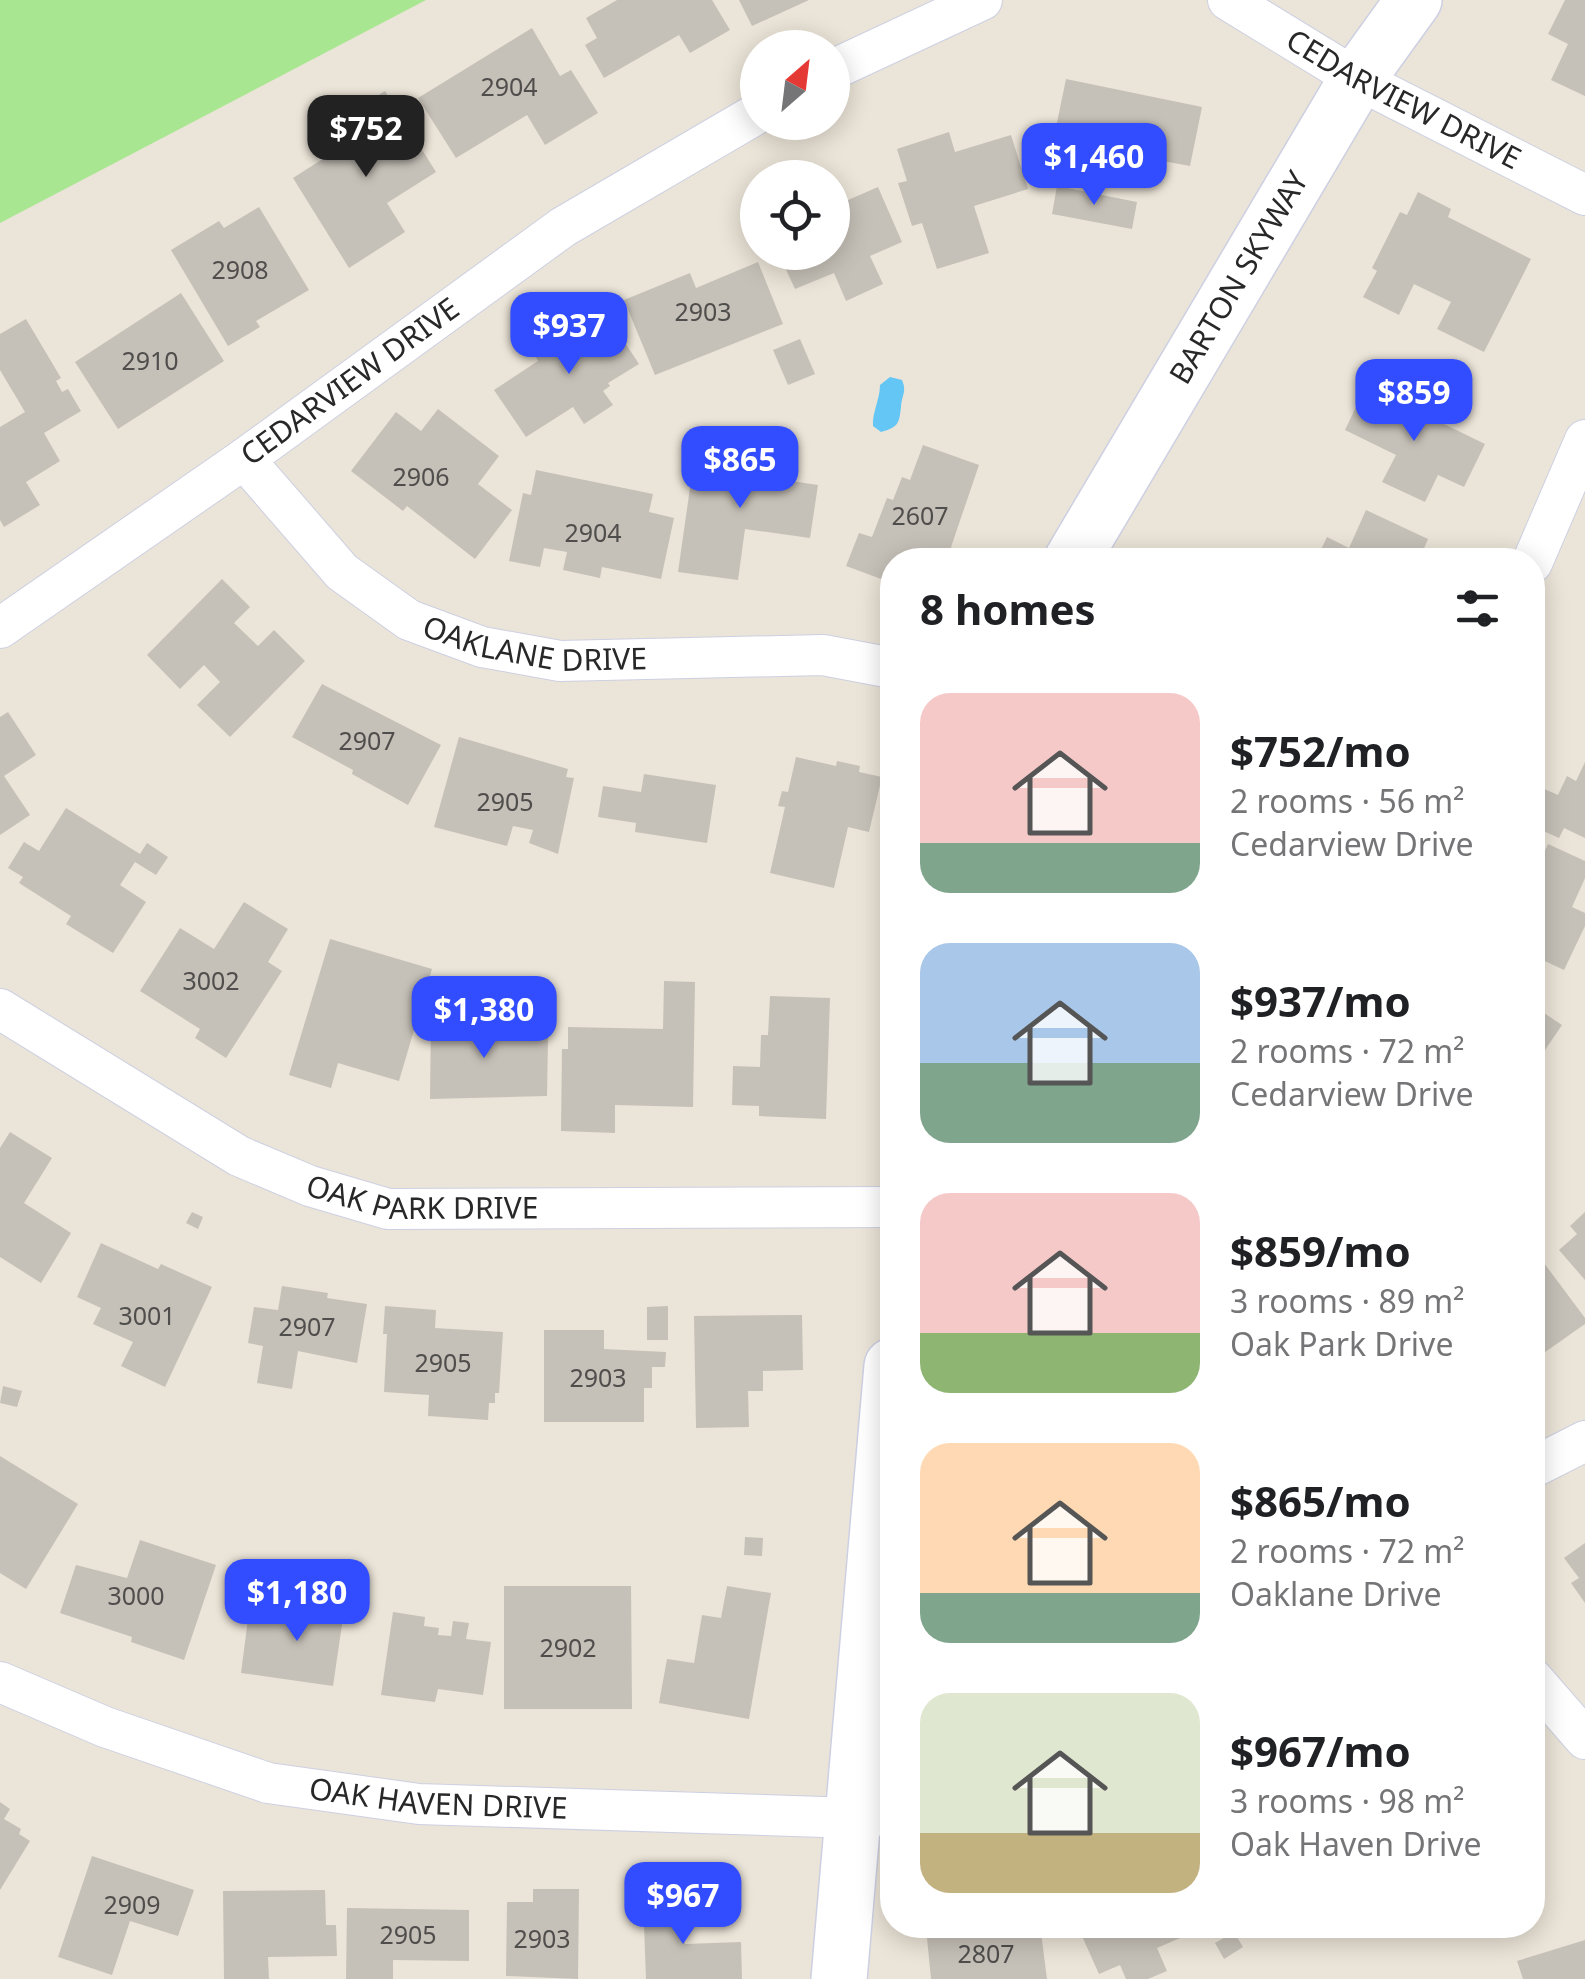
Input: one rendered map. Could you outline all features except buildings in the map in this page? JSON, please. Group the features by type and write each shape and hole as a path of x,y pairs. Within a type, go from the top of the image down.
{"street":[{"path":"850,62 982,0"},
{"name":"CEDARVIEW DRIVE","path":"1228,0 1357,79 1585,195"},
{"name":"BARTON SKYWAY","path":"1079,548 1357,79 1414,0"},
{"name":"CEDARVIEW DRIVE","path":"0,628 244,459 562,227 740,123"},
{"path":"1538,548 1585,440"},
{"name":"OAKLANE DRIVE","path":"244,459 342,572 409,620 482,647 560,661 823,655 880,666"},
{"name":"OAK PARK DRIVE","path":"0,1009 239,1156 310,1186 388,1209 880,1208"},
{"path":"1545,1461 1585,1441"},
{"path":"838,1979 873,1816 880,1650"},
{"name":"OAK HAVEN DRIVE","path":"0,1682 106,1727 268,1782 419,1804 873,1816"},
{"path":"1545,1693 1585,1739"}],"green space":[{"path":"0,0 426,0 0,223"}],"water":[{"path":"890,377 902,380 904,393 897,424 881,432 873,426 874,416 880,385"}]}
